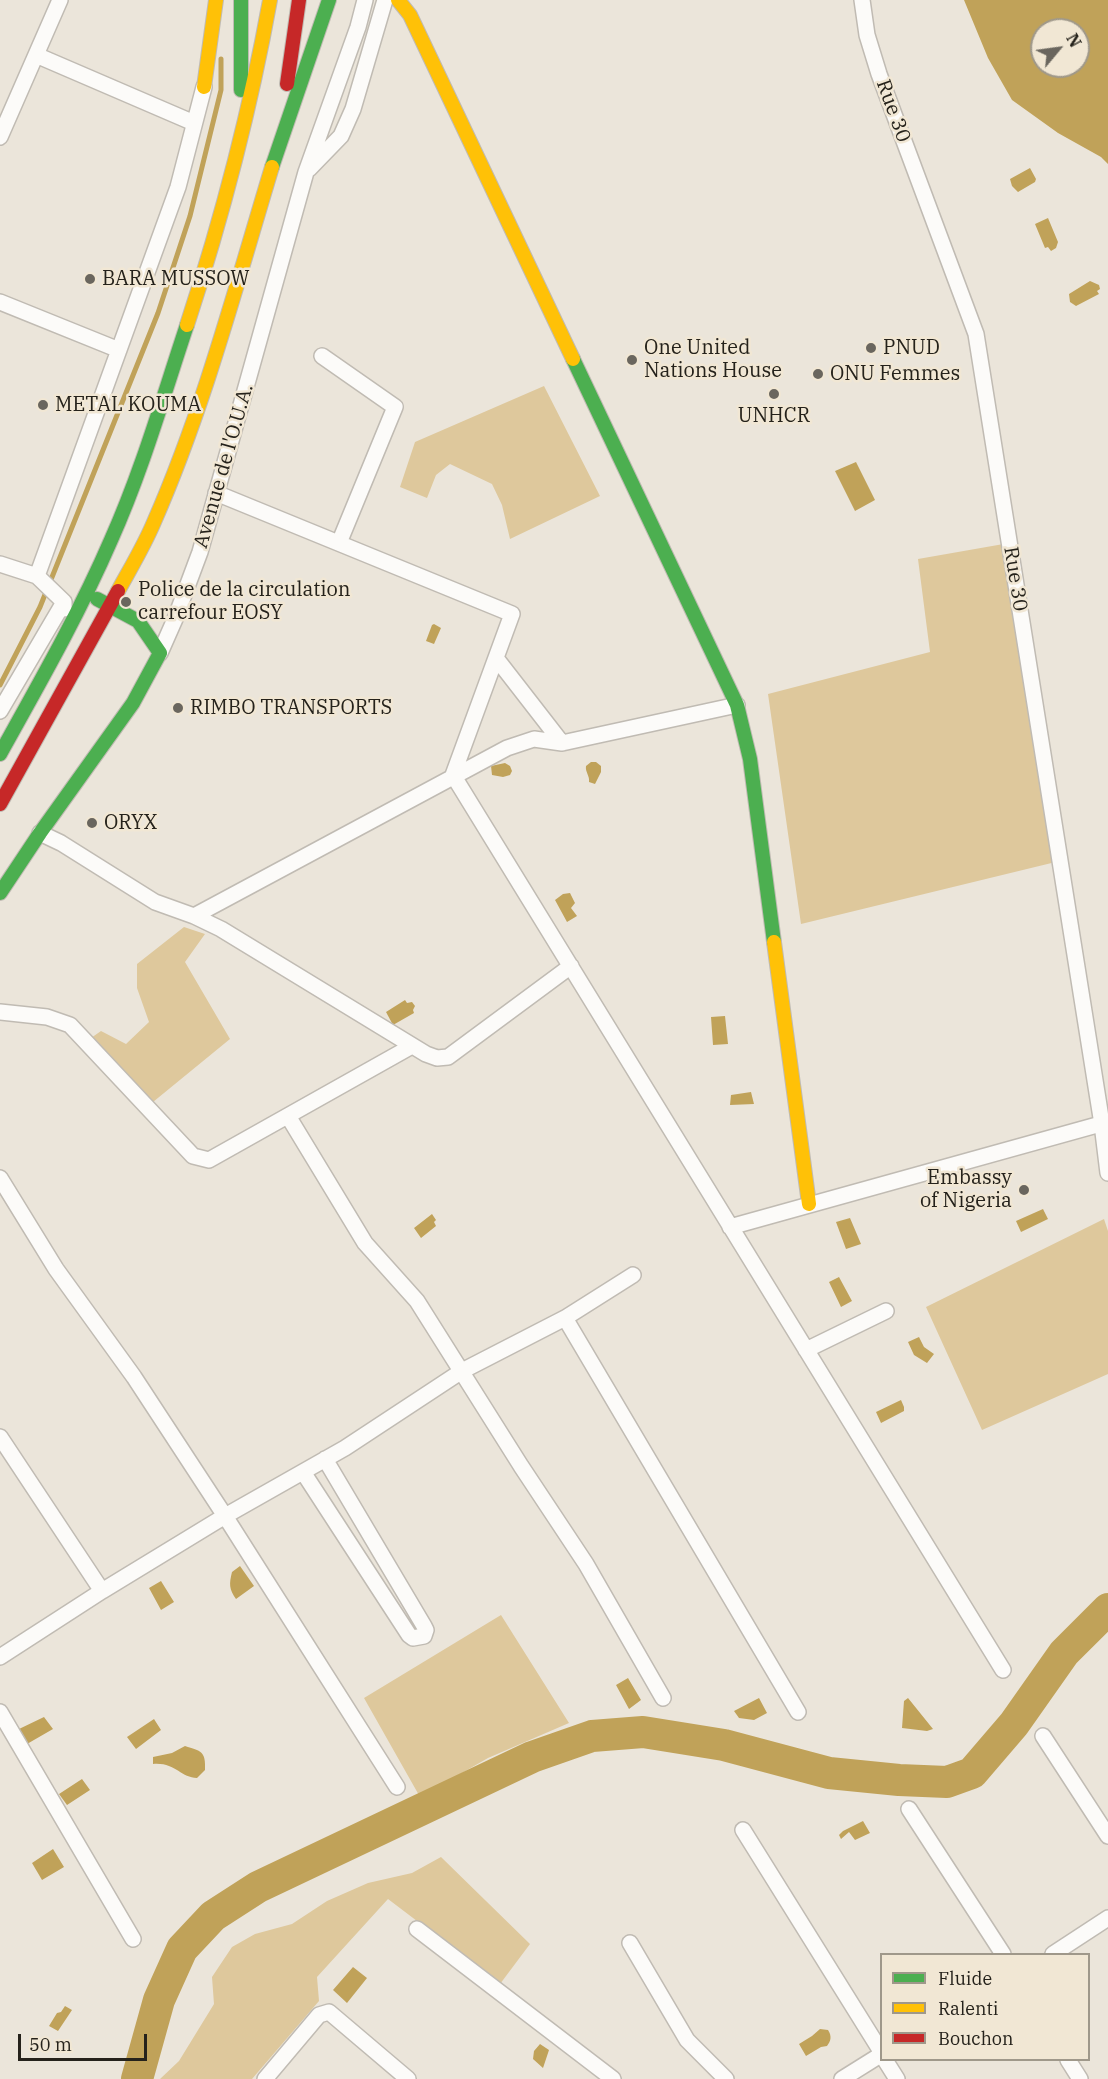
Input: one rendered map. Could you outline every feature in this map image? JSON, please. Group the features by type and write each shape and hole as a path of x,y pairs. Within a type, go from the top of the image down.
{"main road":[{"path":"204,87 216,0"},
{"path":"237,154 241,92 241,0"},
{"path":"0,754 64,640 126,506 195,302 254,86 270,0"},
{"path":"279,145 299,0"},
{"path":"279,145 329,0"},
{"path":"398,0 410,15 737,705 750,759 809,1204"},
{"name":"Avenue de l'O.U.A.","path":"0,804 153,525 180,459 212,364 279,145"},
{"path":"86,593 138,621 160,653"},
{"name":"Avenue de l'O.U.A.","path":"0,893 133,703 160,653"}],"street":[{"path":"0,137 60,0"},
{"name":"Avenue de l'O.U.A.","path":"160,653 176,619 200,552 306,172 365,0"},
{"path":"306,172 341,136 353,109 385,0"},
{"name":"Rue 30","path":"862,0 867,35 879,74 976,334 1105,1123 1108,1173"},
{"path":"36,55 194,123"},
{"path":"38,576 178,187 204,87"},
{"path":"0,302 119,350"},
{"path":"322,356 394,407 339,543"},
{"path":"216,493 512,614 453,775"},
{"path":"0,564 38,576 64,602 64,640"},
{"path":"0,711 64,602 86,593"},
{"path":"496,658 562,743"},
{"path":"194,916 507,748 534,739 562,743 737,705"},
{"path":"453,775 1003,1670"},
{"path":"40,833 61,843 155,903 194,916 221,929 412,1046 438,1058 448,1057 571,966"},
{"path":"0,1012 47,1017 70,1025 193,1156 209,1160 412,1046"},
{"path":"288,1116 365,1243 417,1301 586,1564 663,1698"},
{"path":"730,1227 1105,1123"},
{"path":"0,1178 56,1269 134,1377 225,1516 396,1787"},
{"path":"0,1657 225,1516 325,1460 462,1371 565,1318 633,1275"},
{"path":"806,1350 886,1311"},
{"path":"565,1318 798,1712"},
{"path":"0,1437 102,1591"},
{"path":"303,1472 409,1635 413,1638 424,1636 426,1630 424,1626 325,1460"},
{"path":"367,1570 385,1560"},
{"path":"0,1712 133,1939"},
{"path":"1042,1736 1108,1836"},
{"path":"909,1809 1002,1953"},
{"path":"743,1830 880,2051"},
{"path":"1055,1953 1108,1918"},
{"path":"417,1929 613,2079"},
{"path":"630,1943 687,2040 726,2079"},
{"path":"265,2079 320,2015 329,2012 408,2079"},
{"path":"842,2079 880,2055"},
{"path":"886,2061 897,2079"},
{"path":"1069,2061 1080,2079"}],"shaded area":[{"path":"964,0 1108,0 1108,164 1101,157 1058,133 1012,100 988,58"},
{"path":"1030,168 1036,179 1035,182 1018,192 1012,186 1010,179"},
{"path":"1048,218 1058,242 1056,248 1051,251 1048,247 1045,248 1035,224"},
{"path":"1090,281 1099,285 1100,289 1097,291 1099,294 1076,306 1070,302 1069,294"},
{"path":"544,386 600,496 510,539 502,505 492,484 450,464 436,475 427,498 400,487 415,442"},
{"path":"856,462 875,500 855,511 835,471"},
{"path":"1015,542 1068,859 801,924 768,694 930,652 918,559"},
{"path":"434,624 441,628 434,644 426,641"},
{"path":"591,762 596,762 601,766 601,772 595,784 589,782 586,770 586,766"},
{"path":"505,763 510,766 512,771 510,775 503,777 492,775 491,766"},
{"path":"570,893 575,903 571,908 577,916 567,922 555,900 563,894"},
{"path":"184,927 205,934 185,962 230,1039 153,1102 91,1038 101,1031 126,1044 149,1022 137,988 137,964"},
{"path":"405,1000 407,1003 412,1002 415,1006 414,1013 393,1025 386,1012"},
{"path":"725,1016 728,1044 713,1045 711,1017"},
{"path":"751,1092 754,1104 730,1105 731,1095"},
{"path":"1043,1209 1048,1219 1021,1232 1016,1221"},
{"path":"432,1214 436,1220 434,1222 436,1226 421,1238 414,1228"},
{"path":"850,1218 861,1244 846,1249 836,1222"},
{"path":"1104,1219 1108,1231 1108,1374 982,1430 926,1307"},
{"path":"839,1277 852,1301 841,1307 829,1282"},
{"path":"919,1337 924,1347 934,1354 927,1363 914,1355 908,1342"},
{"path":"901,1400 904,1411 881,1423 876,1412"},
{"path":"240,1566 254,1586 236,1599 230,1586 230,1580 232,1572"},
{"path":"161,1581 174,1602 161,1610 149,1588"},
{"path":"501,1615 569,1723 488,1758 420,1797 364,1698"},
{"path":"628,1678 641,1700 629,1709 616,1685"},
{"path":"759,1698 767,1713 754,1720 739,1718 734,1711"},
{"path":"908,1698 933,1729 927,1731 902,1728 904,1701"},
{"path":"44,1717 53,1729 27,1744 19,1729"},
{"path":"154,1719 161,1730 136,1749 127,1737"},
{"path":"185,1746 199,1751 205,1759 205,1770 197,1778 186,1776 167,1765 153,1764 153,1757 172,1753"},
{"path":"82,1779 90,1790 67,1805 59,1794"},
{"path":"863,1821 870,1833 855,1840 849,1832 841,1839 839,1835 843,1831"},
{"path":"53,1849 64,1867 42,1880 32,1863"},
{"path":"441,1857 530,1944 500,1984 388,1899 317,1977 319,2001 252,2079 160,2079 179,2061 214,2004 212,1977 232,1947 255,1934 292,1924 327,1901 368,1883 412,1873"},
{"path":"353,1967 367,1978 347,2003 333,1990"},
{"path":"65,2006 72,2010 58,2031 49,2026 57,2013 61,2012"},
{"path":"820,2029 828,2030 830,2036 827,2046 806,2056 799,2044"},
{"path":"540,2044 549,2050 543,2068 533,2059 534,2051"}],"waterway":[{"path":"0,685 40,607 158,313 190,216 221,90 221,59"},
{"path":"137,2079 159,2000 182,1949 213,1916 258,1887 532,1757 592,1736 643,1732 724,1745 829,1773 947,1782 972,1773 1014,1724 1064,1653 1108,1609"}],"traffic: fast":[{"path":"241,0 241,90"},
{"path":"272,167 329,0"},
{"path":"0,754 99,568 142,461 187,325"},
{"path":"573,359 737,705 750,759 774,942"},
{"path":"0,893 133,703 160,653 138,621 97,599"}],"traffic: slow":[{"path":"204,87 216,0"},
{"path":"187,325 234,164 254,83 270,0"},
{"path":"398,0 410,15 573,359"},
{"path":"118,591 150,531 172,479 204,391 272,167"},
{"path":"774,942 809,1204"}],"traffic: jam":[{"path":"287,84 299,0"},
{"path":"0,804 118,591"}],"place":[{"name":"BARA MUSSOW","path":"90,279"},
{"name":"PNUD","path":"871,348"},
{"name":"One United Nations House","path":"632,360"},
{"name":"ONU Femmes","path":"818,374"},
{"name":"UNHCR","path":"774,394"},
{"name":"METAL KOUMA","path":"43,405"},
{"name":"Police de la circulation carrefour EOSY","path":"126,602"},
{"name":"RIMBO TRANSPORTS","path":"178,708"},
{"name":"ORYX","path":"92,823"},
{"name":"Embassy of Nigeria","path":"1024,1190"}]}
